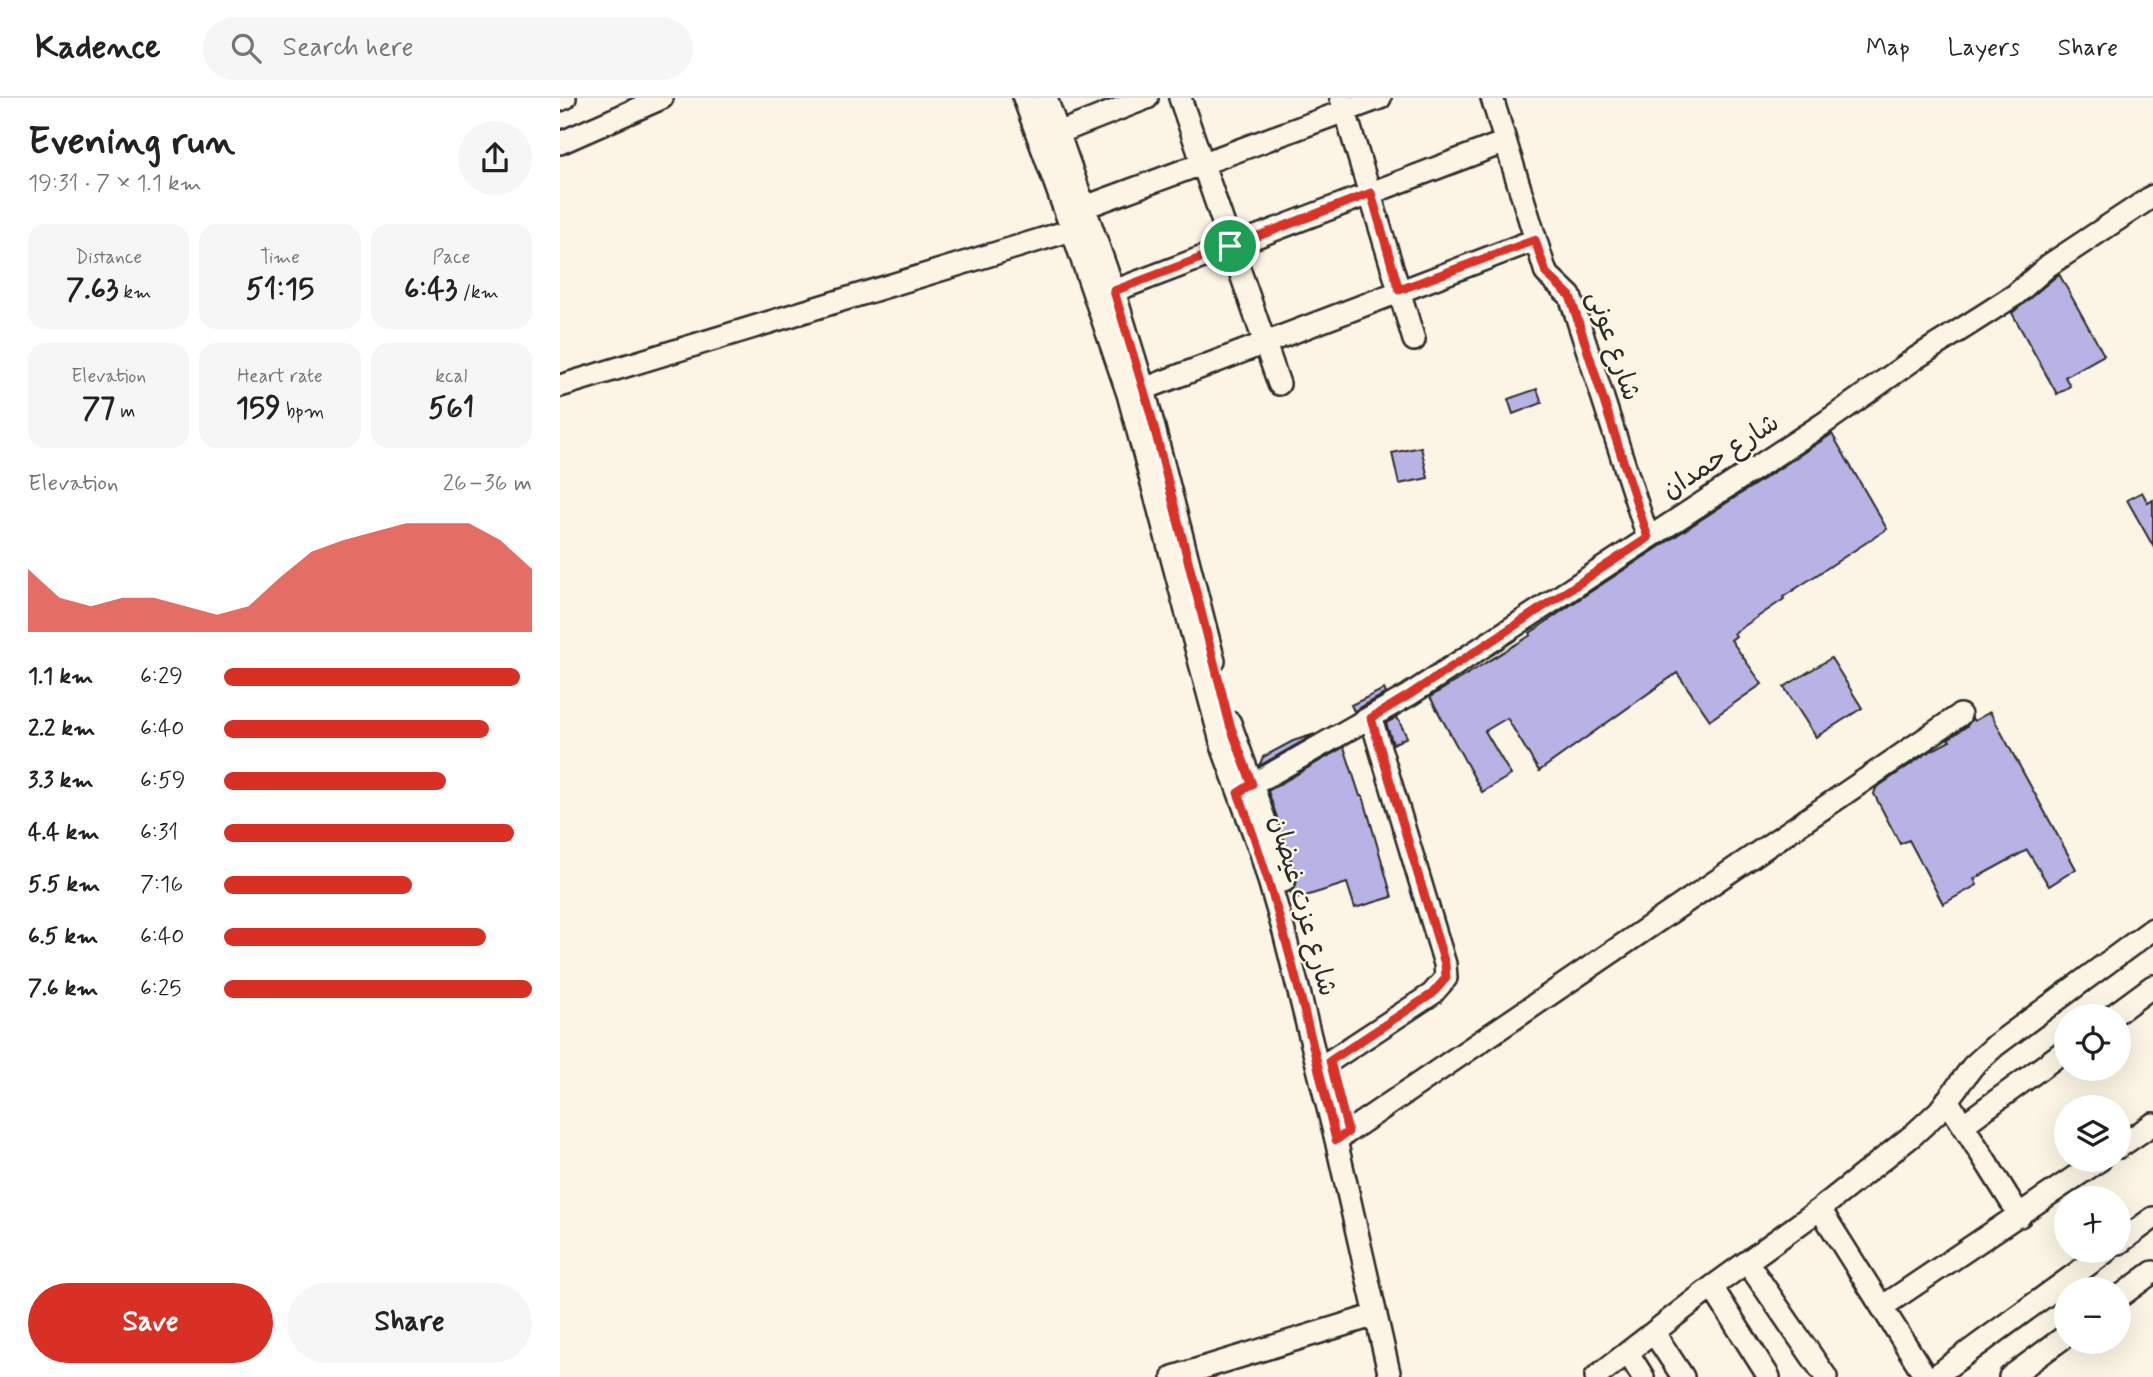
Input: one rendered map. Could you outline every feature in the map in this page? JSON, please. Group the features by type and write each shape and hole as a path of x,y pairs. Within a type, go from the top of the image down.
{"street":[{"path":"560,143 662,98"},
{"name":"شارع عزت غيضان","path":"1024,98 1135,416 1211,706 1245,788 1275,849 1330,1061 1342,1136 1390,1377"},
{"name":"شارع عزت غيضان","path":"1045,98 1114,291 1144,389 1261,853 1342,1136 1402,1377"},
{"path":"1058,132 1147,98"},
{"path":"1180,98 1279,384"},
{"path":"1085,207 1202,163 1343,104 1381,98"},
{"name":"شارع عونى","path":"1492,98 1546,273 1570,296 1648,538"},
{"path":"1343,104 1414,340"},
{"path":"1114,291 1506,142"},
{"name":"شارع حمدان","path":"1245,788 1421,688 2015,295 2049,265 2153,196"},
{"path":"560,386 1072,230"},
{"path":"1144,389 1535,240"},
{"path":"1342,1136 1960,715"},
{"path":"1330,1061 1432,994 1446,978 1445,964 1371,718"},
{"path":"1597,1377 1712,1287 1820,1209 1913,1135 1947,1100 1973,1066 1996,1045 2153,929"},
{"path":"2129,1004 2153,986"},
{"path":"1963,1125 2054,1058"},
{"path":"1947,1100 2020,1216"},
{"path":"2131,1139 2153,1124"},
{"path":"1882,1307 2083,1172"},
{"path":"1820,1209 1926,1377"},
{"path":"2131,1234 2153,1218"},
{"path":"1748,1262 1826,1377"},
{"path":"1934,1377 2091,1263"},
{"path":"2131,1288 2153,1272"},
{"path":"1712,1287 1769,1377"},
{"path":"1173,1377 1376,1315"},
{"path":"1654,1333 1683,1377"},
{"path":"2010,1377 2054,1345"},
{"path":"1628,1353 1643,1377"}],"building":[{"path":"2059,274 2104,355 2065,377 2070,386 2057,394 2012,313"},
{"path":"1537,389 1542,403 1513,414 1508,399"},
{"path":"1832,434 1887,529 1783,597 1784,599 1734,633 1736,636 1731,640 1762,684 1710,720 1677,673 1539,771 1507,718 1485,731 1511,775 1482,792 1430,697 1531,635 1530,633 1581,598"},
{"path":"1421,447 1428,478 1399,484 1392,453"},
{"path":"2142,492 2148,503 2153,500 2153,546 2127,500"},
{"path":"1831,658 1862,708 1816,737 1784,687"},
{"path":"1384,689 1386,693 1354,711 1351,705"},
{"path":"1990,712 2076,869 2049,886 2027,850 1974,879 1977,885 1943,904 1909,840 1900,844 1874,794 1876,788 1927,753 1950,741 1948,739 1967,726 1972,718 1974,721"},
{"path":"1397,717 1407,737 1393,744 1386,723"},
{"path":"1315,734 1259,766 1263,757 1293,741"},
{"path":"1344,747 1360,796 1363,796 1392,897 1355,908 1347,883 1293,900 1291,892 1297,877 1268,791"}],"route":[{"path":"1371,193 1399,290 1535,240 1546,273 1570,296 1648,538 1371,718 1447,971 1441,986 1432,994 1330,1061 1348,1132 1336,1140 1284,932 1261,853 1238,793 1252,784 1230,725 1175,504 1114,291 1230,246 1371,193"}]}
